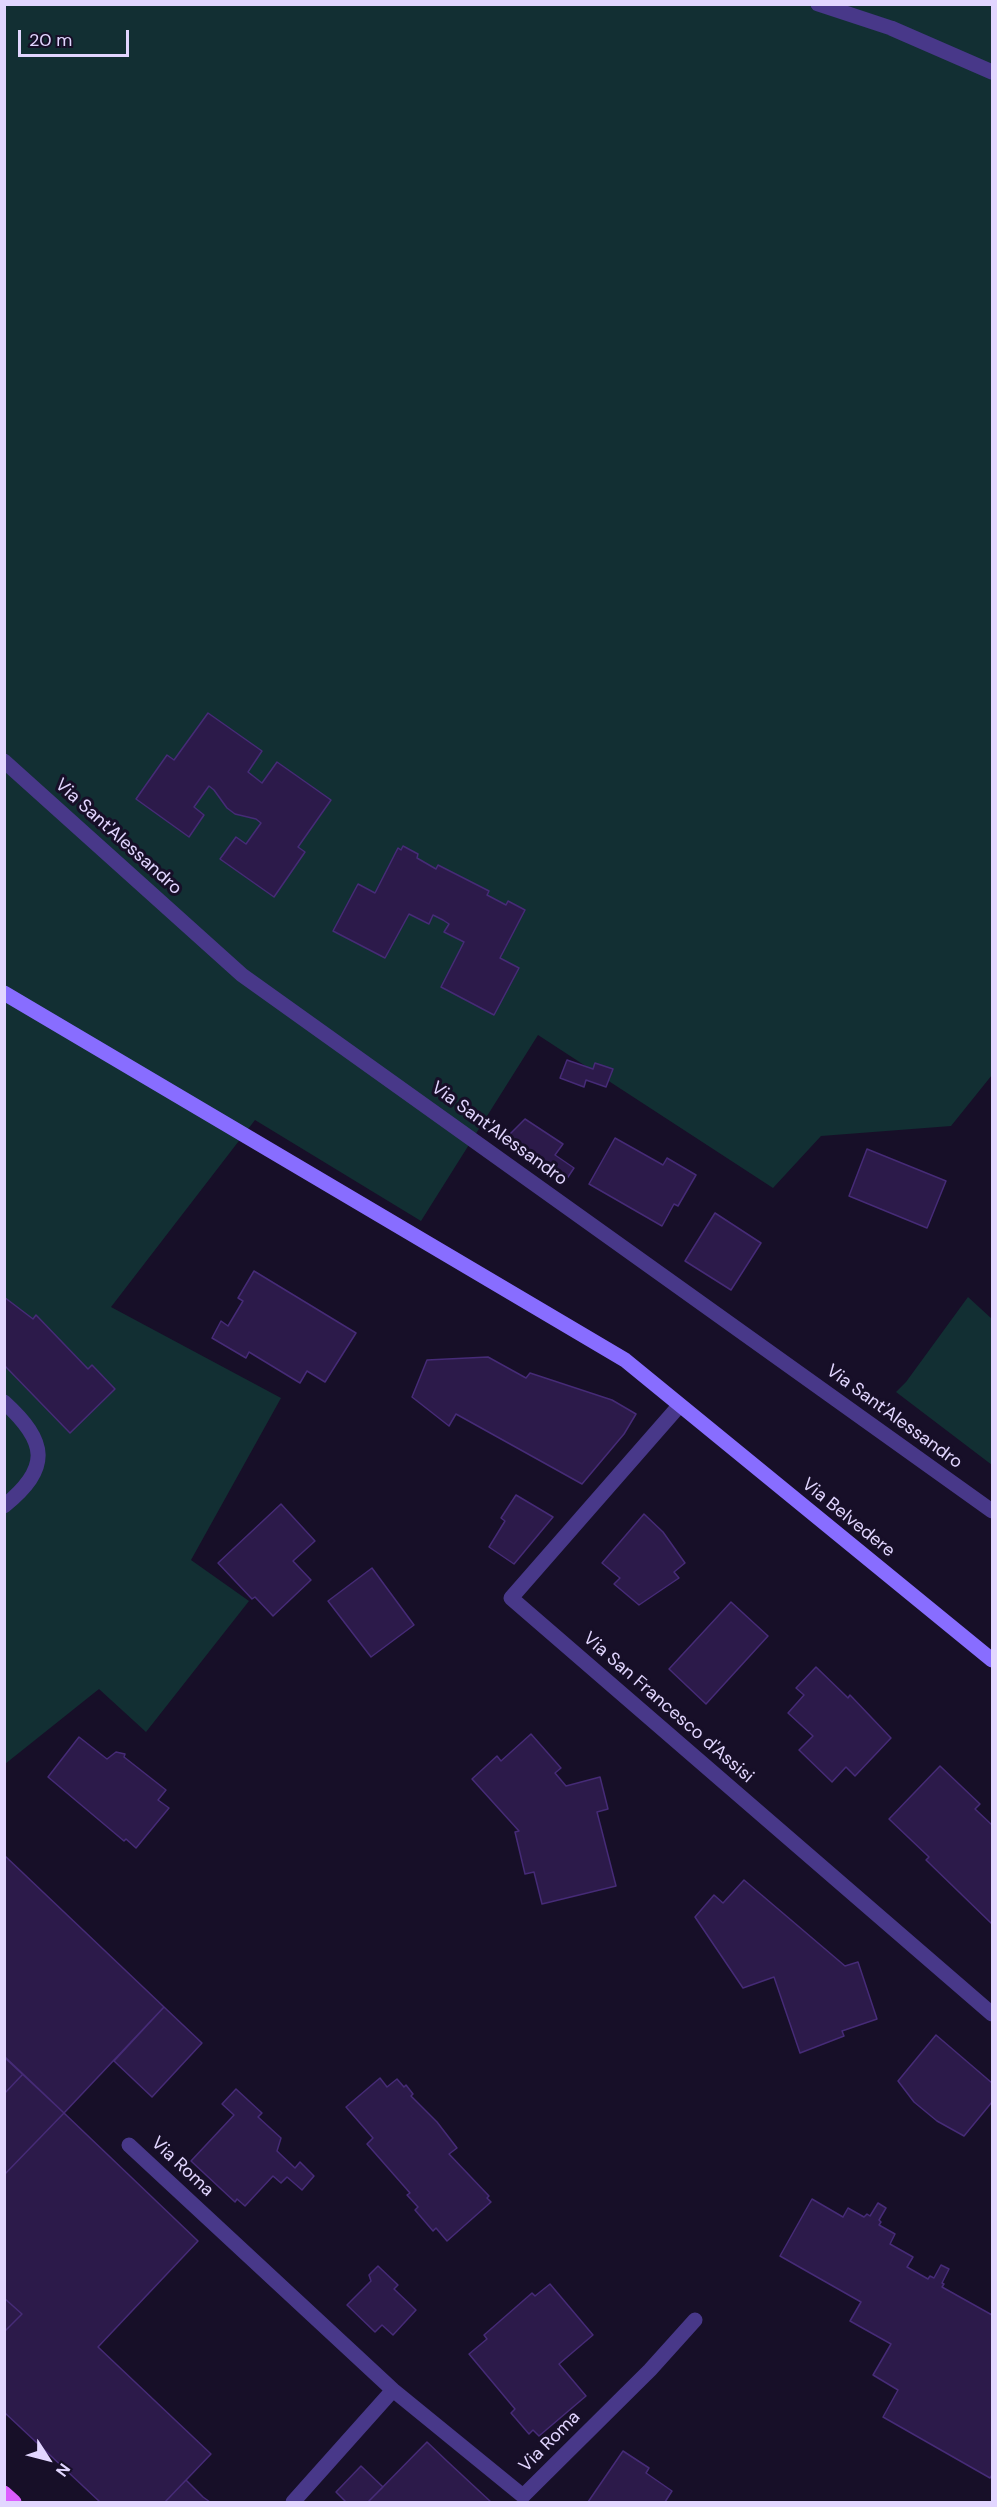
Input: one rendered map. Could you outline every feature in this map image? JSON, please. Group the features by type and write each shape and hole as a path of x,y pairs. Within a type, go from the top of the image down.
{"main road":[{"name":"Via Belvedere","path":"4,993 625,1360 993,1660"},
{"path":"4,2493 14,2502"}],"street":[{"path":"818,4 891,28 993,72"},
{"name":"Via Sant'Alessandro","path":"4,761 242,975 993,1511"},
{"path":"4,1402 32,1432 39,1452 34,1474 4,1506"},
{"name":"Via San Francesco d'Assisi","path":"679,1406 512,1598 993,2014"},
{"name":"Via Roma","path":"129,2145 393,2390 523,2496 650,2370 695,2320"},
{"path":"293,2502 393,2390"}],"green space":[{"path":"5,5 992,5 992,1075 951,1126 821,1136 773,1188 538,1035 421,1221 255,1120 111,1307 281,1398 191,1560 249,1601 146,1732 99,1689 5,1764"},
{"path":"968,1297 992,1319 992,1465 896,1392 906,1382"}],"building":[{"path":"208,713 262,751 248,772 262,783 277,762 331,800 298,847 305,852 274,897 220,859 236,837 246,844 261,823 256,819 235,814 209,786 194,807 204,815 189,837 136,799 167,755 174,760"},
{"path":"403,846 418,854 417,858 436,869 438,865 489,891 487,895 506,905 508,901 525,910 500,958 519,968 494,1015 441,987 464,942 444,932 449,924 443,920 433,915 429,924 409,914 385,958 333,931 358,884 375,893 398,848 401,850"},
{"path":"567,1060 593,1069 595,1063 613,1069 606,1087 586,1080 584,1087 560,1078"},
{"path":"525,1119 563,1144 555,1155 574,1168 564,1183 503,1141"},
{"path":"615,1138 663,1165 667,1158 696,1175 678,1206 674,1204 662,1226 589,1184"},
{"path":"867,1149 946,1181 927,1228 849,1196"},
{"path":"715,1213 761,1243 731,1290 685,1261"},
{"path":"254,1271 356,1333 325,1382 307,1371 300,1383 249,1352 246,1358 212,1338 221,1321 228,1326 243,1301 238,1298"},
{"path":"4,1297 33,1319 36,1315 88,1369 92,1365 115,1389 70,1433 4,1365"},
{"path":"488,1357 526,1378 530,1373 612,1400 636,1414 624,1434 582,1484 456,1414 449,1426 412,1397 427,1360"},
{"path":"516,1495 553,1517 514,1564 489,1547 505,1521 501,1518"},
{"path":"281,1504 315,1541 293,1561 311,1580 273,1616 255,1597 252,1599 218,1563"},
{"path":"644,1514 663,1532 685,1563 674,1572 679,1578 639,1605 614,1584 620,1578 602,1563"},
{"path":"372,1568 414,1625 371,1657 328,1601"},
{"path":"731,1602 768,1636 706,1704 669,1669"},
{"path":"816,1667 848,1698 850,1695 891,1738 855,1776 846,1767 832,1782 799,1750 813,1736 788,1713 804,1695 796,1688"},
{"path":"531,1734 561,1768 555,1773 566,1786 600,1777 608,1809 597,1812 616,1886 542,1904 534,1872 525,1874 515,1832 519,1831 472,1779 497,1756 501,1761"},
{"path":"79,1737 107,1759 116,1752 125,1754 124,1757 166,1790 158,1800 169,1808 136,1848 126,1839 124,1841 48,1777"},
{"path":"940,1766 980,1804 975,1809 992,1825 992,1924 926,1860 929,1857 889,1819"},
{"path":"4,1855 164,2007 64,2113 4,2057"},
{"path":"744,1880 845,1966 858,1962 877,2019 842,2031 844,2036 800,2053 774,1977 743,1988 695,1917 714,1895 723,1903"},
{"path":"164,2007 202,2043 152,2097 114,2061"},
{"path":"936,2035 992,2083 992,2102 964,2136 937,2121 914,2102 898,2081"},
{"path":"4,2056 23,2074 4,2094"},
{"path":"23,2074 64,2113 4,2175 4,2094"},
{"path":"380,2078 387,2087 397,2079 404,2087 406,2085 413,2094 411,2096 437,2122 457,2148 449,2154 489,2196 487,2198 491,2202 447,2241 436,2228 433,2231 415,2210 418,2207 407,2195 410,2193 367,2144 373,2138 346,2107"},
{"path":"236,2089 262,2113 258,2117 281,2138 277,2151 295,2168 300,2162 314,2176 302,2190 287,2177 281,2183 273,2176 245,2206 237,2199 235,2202 191,2161 234,2115 222,2104"},
{"path":"64,2113 198,2241 98,2347 211,2454 165,2502 100,2502 4,2412 4,2332 22,2314 4,2298 4,2175"},
{"path":"812,2199 843,2217 848,2208 864,2217 867,2214 870,2216 878,2203 886,2208 879,2220 881,2222 879,2225 895,2234 890,2244 913,2257 907,2267 928,2279 930,2276 934,2278 941,2265 949,2269 942,2287 992,2315 992,2475 990,2478 883,2417 898,2390 873,2375 891,2344 850,2321 861,2302 780,2256"},
{"path":"378,2266 398,2285 394,2289 416,2310 393,2335 382,2325 375,2332 347,2305 371,2281 369,2275"},
{"path":"550,2284 593,2335 559,2364 586,2396 539,2436 533,2430 529,2434 511,2413 515,2409 469,2354 487,2339 484,2335 532,2293 535,2296"},
{"path":"4,2298 22,2314 4,2332"},
{"path":"427,2442 448,2462 491,2502 368,2502"},
{"path":"623,2451 649,2468 646,2473 672,2491 665,2502 588,2502"},
{"path":"361,2466 383,2487 368,2502 346,2502 336,2492"},
{"path":"186,2480 203,2497 210,2502 165,2502"}]}
